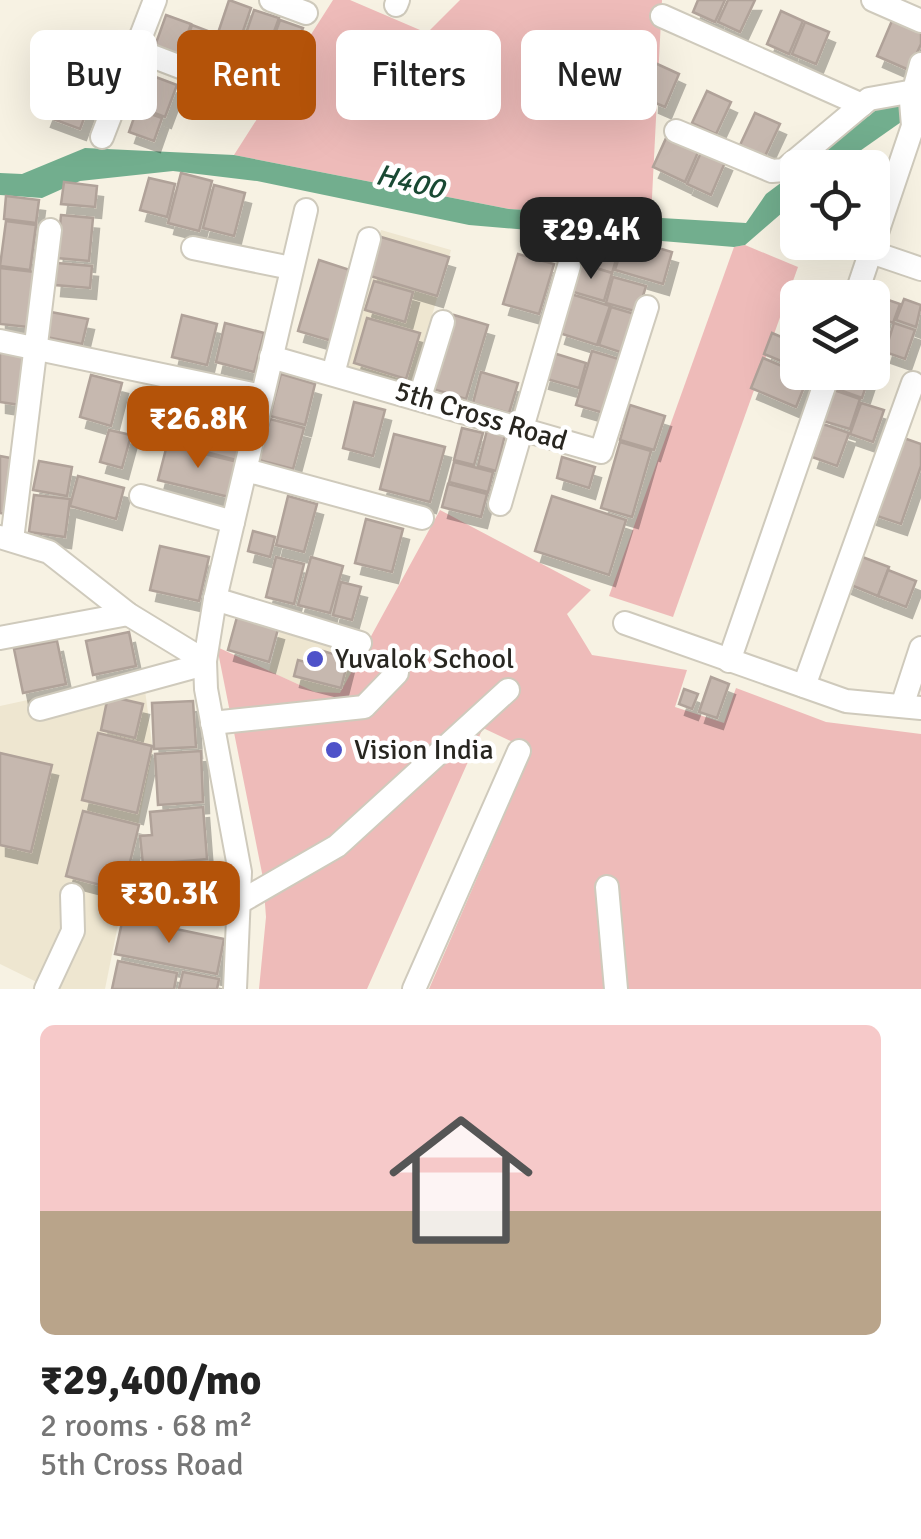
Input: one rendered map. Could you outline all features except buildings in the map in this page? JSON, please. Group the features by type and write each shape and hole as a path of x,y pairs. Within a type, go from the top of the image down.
{"street":[{"path":"144,30 155,0"},
{"path":"271,0 306,14"},
{"path":"873,0 921,20"},
{"path":"662,16 862,105"},
{"path":"890,191 913,126 913,96 921,64"},
{"path":"676,131 772,170 784,170 862,105 880,96 913,96"},
{"path":"102,137 109,120"},
{"path":"235,989 240,872 212,723 205,662 215,599 306,210"},
{"path":"50,230 6,538 48,552 128,614 205,662"},
{"path":"333,374 369,239"},
{"path":"193,248 291,268"},
{"path":"890,250 921,269"},
{"path":"500,504 569,266"},
{"name":"5th Cross Road","path":"271,357 420,396 601,452 647,307"},
{"path":"420,396 443,322"},
{"path":"0,341 262,396"},
{"path":"804,686 913,383"},
{"path":"729,661 823,390"},
{"path":"246,470 422,518"},
{"path":"140,496 233,522"},
{"path":"215,599 360,643"},
{"path":"0,638 128,614"},
{"path":"625,623 846,701 912,705 921,648"},
{"path":"40,709 205,662"},
{"path":"212,723 364,707 397,673"},
{"path":"240,902 337,846 508,690"},
{"path":"414,989 518,751"},
{"path":"607,888 616,989"},
{"path":"46,989 73,931 72,895"}],"shaded area":[{"path":"333,0 350,0 420,30 336,30 336,120 501,120 501,30 430,30 460,0 662,0 657,99 657,30 521,30 521,120 656,120 651,217 509,209 234,155 256,120 316,120 314,30"},
{"path":"899,100 904,120 861,150 824,150 884,104"},
{"path":"85,148 234,155 509,209 746,223 766,194 780,184 780,215 745,245 734,247 469,225 257,181 173,171 80,181 42,198 0,195 0,173 22,174"},
{"path":"381,230 451,250 411,388 341,367"},
{"path":"745,245 798,267 793,280 780,280 780,317 673,617 609,596 734,247"},
{"path":"440,510 591,590 567,614 592,655 687,670 675,707 724,723 736,688 826,722 921,734 921,989 429,989 532,751 483,728 367,989 259,989 266,917 263,878 217,647 315,692 340,693"},
{"name":"Yuvalok School","path":"281,626 365,648 340,694 315,692 269,671"},
{"path":"143,675 153,751 105,989 51,989 0,964 0,706"}],"place":[{"name":"Yuvalok School","path":"315,659"},
{"name":"Vision India","path":"334,750"}],"water label":[{"name":"H400","path":"410,182"}]}
